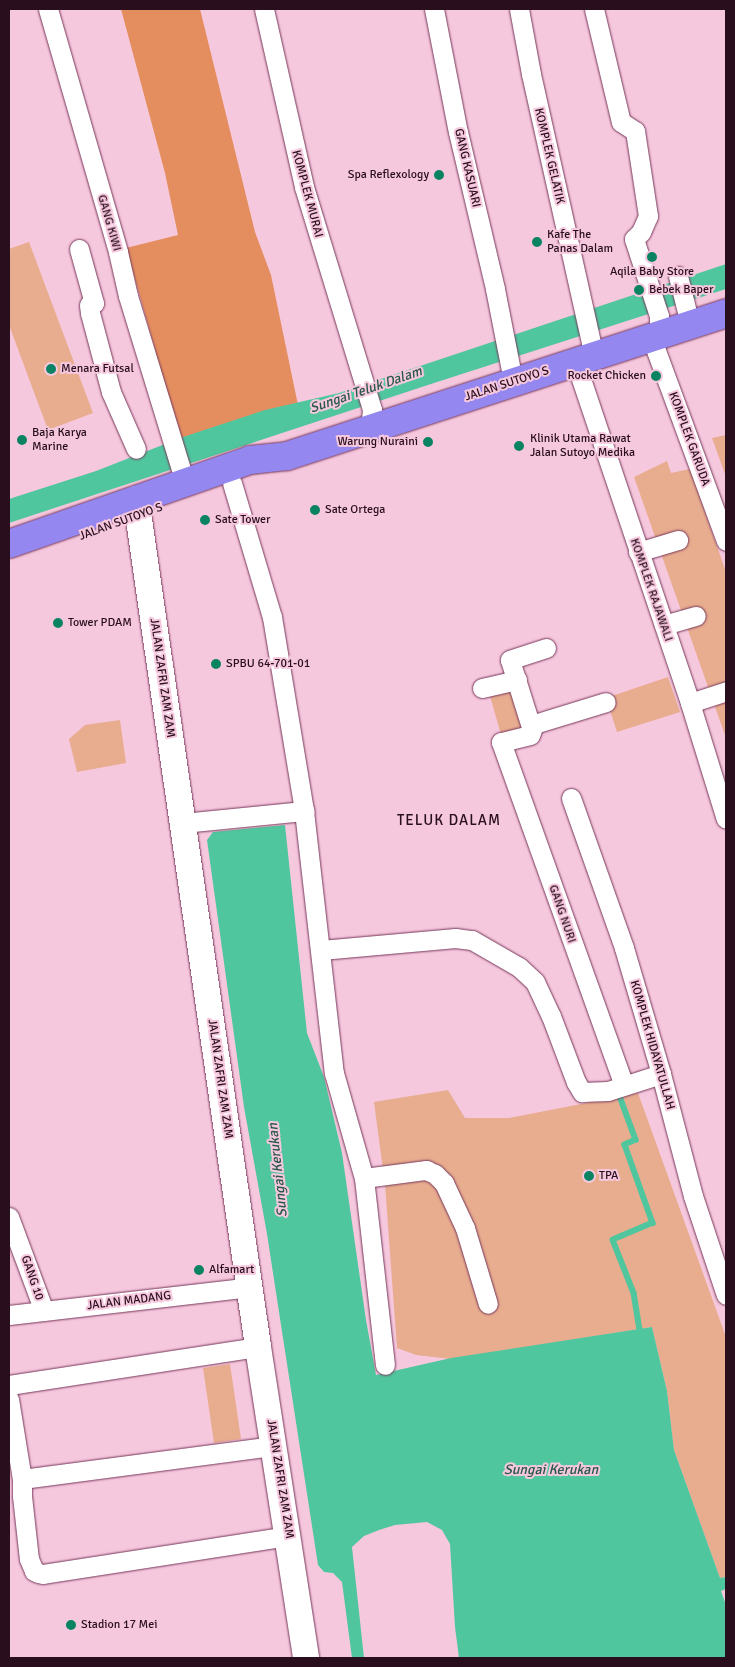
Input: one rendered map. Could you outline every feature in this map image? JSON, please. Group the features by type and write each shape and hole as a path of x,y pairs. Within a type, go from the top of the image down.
{"highway":[{"name":"JALAN SUTOYO S","path":"9,544 254,476 287,456 371,419 656,329 688,316 726,313"},
{"name":"JALAN SUTOYO S","path":"9,564 137,507 184,476 250,460 287,456"}],"main road":[{"name":"JALAN ZAFRI ZAM ZAM","path":"137,507 258,1347 289,1536 306,1658"}],"street":[{"name":"GANG KIWI","path":"48,9 118,252 128,296 184,476"},
{"name":"KOMPLEK MURAI","path":"264,9 304,187 332,282 363,375 371,419"},
{"name":"GANG KASUARI","path":"434,9 458,132 512,373"},
{"name":"KOMPLEK GELATIK","path":"518,9 582,304 586,351"},
{"name":"KOMPLEK GARUDA","path":"594,9 620,122 635,131 648,216 641,232 634,239 643,272 650,286 656,329 726,541"},
{"path":"79,249 94,304 89,305 90,313 111,392 136,449"},
{"path":"678,276 688,316"},
{"name":"KOMPLEK RAJAWALI","path":"586,351 638,552 690,703 726,819"},
{"path":"232,483 272,617 304,812 334,1073 364,1178 384,1365"},
{"path":"638,552 678,540"},
{"path":"664,625 696,616"},
{"path":"546,648 510,660 531,725 606,702"},
{"path":"482,688 517,680"},
{"path":"690,703 726,691"},
{"name":"GANG NURI","path":"531,725 530,735 501,742 617,1087"},
{"name":"KOMPLEK HIDAYATULLAH","path":"571,798 624,948 661,1074 693,1196 726,1295"},
{"path":"182,823 304,812"},
{"path":"321,950 455,938 472,940 519,967 535,982 551,1016 579,1089 588,1093 661,1074"},
{"path":"364,1178 426,1170 436,1174 444,1183 466,1228 488,1304"},
{"name":"GANG 10","path":"9,1217 44,1312"},
{"name":"JALAN MADANG","path":"9,1315 250,1287"},
{"path":"9,1385 258,1347"},
{"path":"9,1399 18,1491 29,1559 34,1570 43,1574 289,1536"},
{"path":"18,1491 274,1446"}],"shaded area":[{"path":"121,9 200,9 255,232 271,275 298,405 179,445 166,402 155,349 126,248 178,235 165,173"},
{"name":"Menara Futsal","path":"29,242 93,413 48,430 9,325 9,249"},
{"path":"726,435 726,477 712,438"},
{"path":"667,461 671,473 690,469 726,572 726,738 634,477"},
{"path":"668,677 680,712 617,732 606,698"},
{"path":"517,688 530,731 502,738 490,696"},
{"path":"120,720 126,763 77,772 69,739 85,725"},
{"path":"448,1090 465,1118 509,1118 638,1093 726,1337 726,1577 720,1578 674,1450 667,1391 652,1327 451,1359 416,1355 397,1348 385,1185 374,1102"},
{"path":"230,1364 241,1439 214,1443 203,1368"}],"water":[{"name":"Sungai Teluk Dalam","path":"726,264 726,289 9,523 9,499 96,471 183,437 265,410 339,393"},
{"name":"Sungai Kerukan","path":"285,825 307,1033 324,1077 342,1153 366,1320 376,1375 451,1358 652,1327 667,1391 674,1450 720,1578 726,1577 726,1589 721,1591 726,1605 726,1658 459,1658 455,1627 450,1544 442,1530 427,1522 395,1525 379,1530 364,1536 352,1547 364,1658 352,1658 342,1582 333,1573 324,1572 318,1565 267,1234 244,1107 207,840 213,832"}],"waterway":[{"path":"618,1091 636,1140 625,1145 653,1223 613,1240 634,1293 641,1336"}],"place":[{"name":"Spa Reflexology","path":"439,175"},
{"name":"Kafe The Panas Dalam","path":"537,242"},
{"name":"Aqila Baby Store","path":"652,257"},
{"name":"Bebek Baper","path":"639,290"},
{"name":"Menara Futsal","path":"51,369"},
{"name":"Rocket Chicken","path":"656,376"},
{"name":"Baja Karya Marine","path":"22,440"},
{"name":"Warung Nuraini","path":"428,442"},
{"name":"Klinik Utama Rawat Jalan Sutoyo Medika","path":"519,446"},
{"name":"Sate Ortega","path":"315,510"},
{"name":"Sate Tower","path":"205,520"},
{"name":"Tower PDAM","path":"58,623"},
{"name":"SPBU 64-701-01","path":"216,664"},
{"name":"TPA","path":"589,1176"},
{"name":"Alfamart","path":"199,1270"},
{"name":"Stadion 17 Mei","path":"71,1625"}],"district":[{"name":"TELUK DALAM","path":"449,821"}]}
